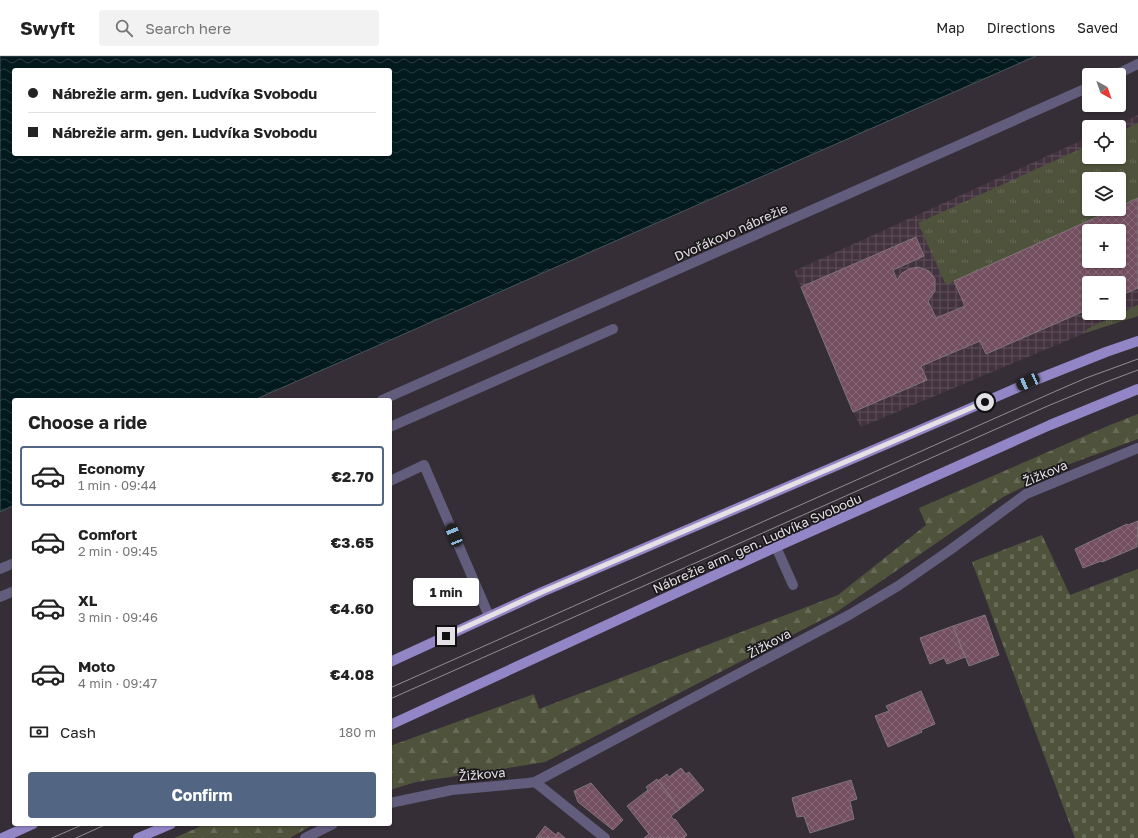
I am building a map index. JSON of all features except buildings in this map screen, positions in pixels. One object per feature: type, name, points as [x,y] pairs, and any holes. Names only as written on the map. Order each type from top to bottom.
[{"type":"main road","points":[[392,661],[564,583],[1028,382],[1138,341]]},
{"type":"main road","name":"Nábrežie arm. gen. Ludvíka Svobodu","points":[[392,724],[776,547],[1050,425],[1138,389]]},
{"type":"main road","points":[[2,838],[29,826]]},
{"type":"main road","points":[[138,838],[166,826]]},
{"type":"street","points":[[1126,70],[1138,64]]},
{"type":"street","name":"Dvořákovo nábrežie","points":[[387,398],[1082,90]]},
{"type":"street","points":[[392,426],[613,329]]},
{"type":"street","name":"Žižkova","points":[[392,803],[452,790],[535,782],[849,615],[898,586],[1026,494],[1138,448]]},
{"type":"street","points":[[392,479],[424,465],[489,616]]},
{"type":"street","points":[[776,547],[793,585]]},
{"type":"street","points":[[0,569],[12,564]]},
{"type":"street","points":[[0,597],[12,592]]},
{"type":"street","points":[[535,782],[604,838]]},
{"type":"street","points":[[305,838],[329,826]]},
{"type":"shaded area","points":[[1138,115],[1138,316],[1126,320],[1126,276],[1082,276],[1082,320],[1126,320],[1085,333],[861,427],[853,412],[794,271],[1082,140],[1082,164],[1126,164],[1126,121]]},
{"type":"green space","points":[[1138,123],[1138,198],[1126,204],[1126,172],[1082,172],[1082,216],[1099,216],[946,285],[918,223],[1082,148],[1082,164],[1126,164],[1126,129]]},
{"type":"green space","points":[[1138,305],[1138,316],[1126,320],[1126,311]]},
{"type":"green space","points":[[1106,320],[1126,320],[1085,333],[1087,329]]},
{"type":"green space","points":[[1138,414],[1138,439],[1067,465],[1003,497],[835,613],[545,762],[416,782],[392,789],[392,745],[534,694],[539,709],[838,595],[926,525],[919,508]]},
{"type":"green space","points":[[1042,535],[1070,595],[1138,569],[1138,838],[1075,838],[972,562]]},
{"type":"green space","points":[[201,826],[311,826],[290,838],[174,838]]},
{"type":"water","points":[[0,56],[1036,56],[259,398],[12,398],[12,506],[0,512]]},
{"type":"tram line","points":[[392,687],[1056,391],[1086,378],[1138,359]]},
{"type":"tram line","points":[[392,698],[1050,405],[1138,370]]},
{"type":"tram line","points":[[52,838],[79,826]]},
{"type":"tram line","points":[[76,838],[103,826]]},
{"type":"route","points":[[446,636],[542,592],[985,402]]}]
